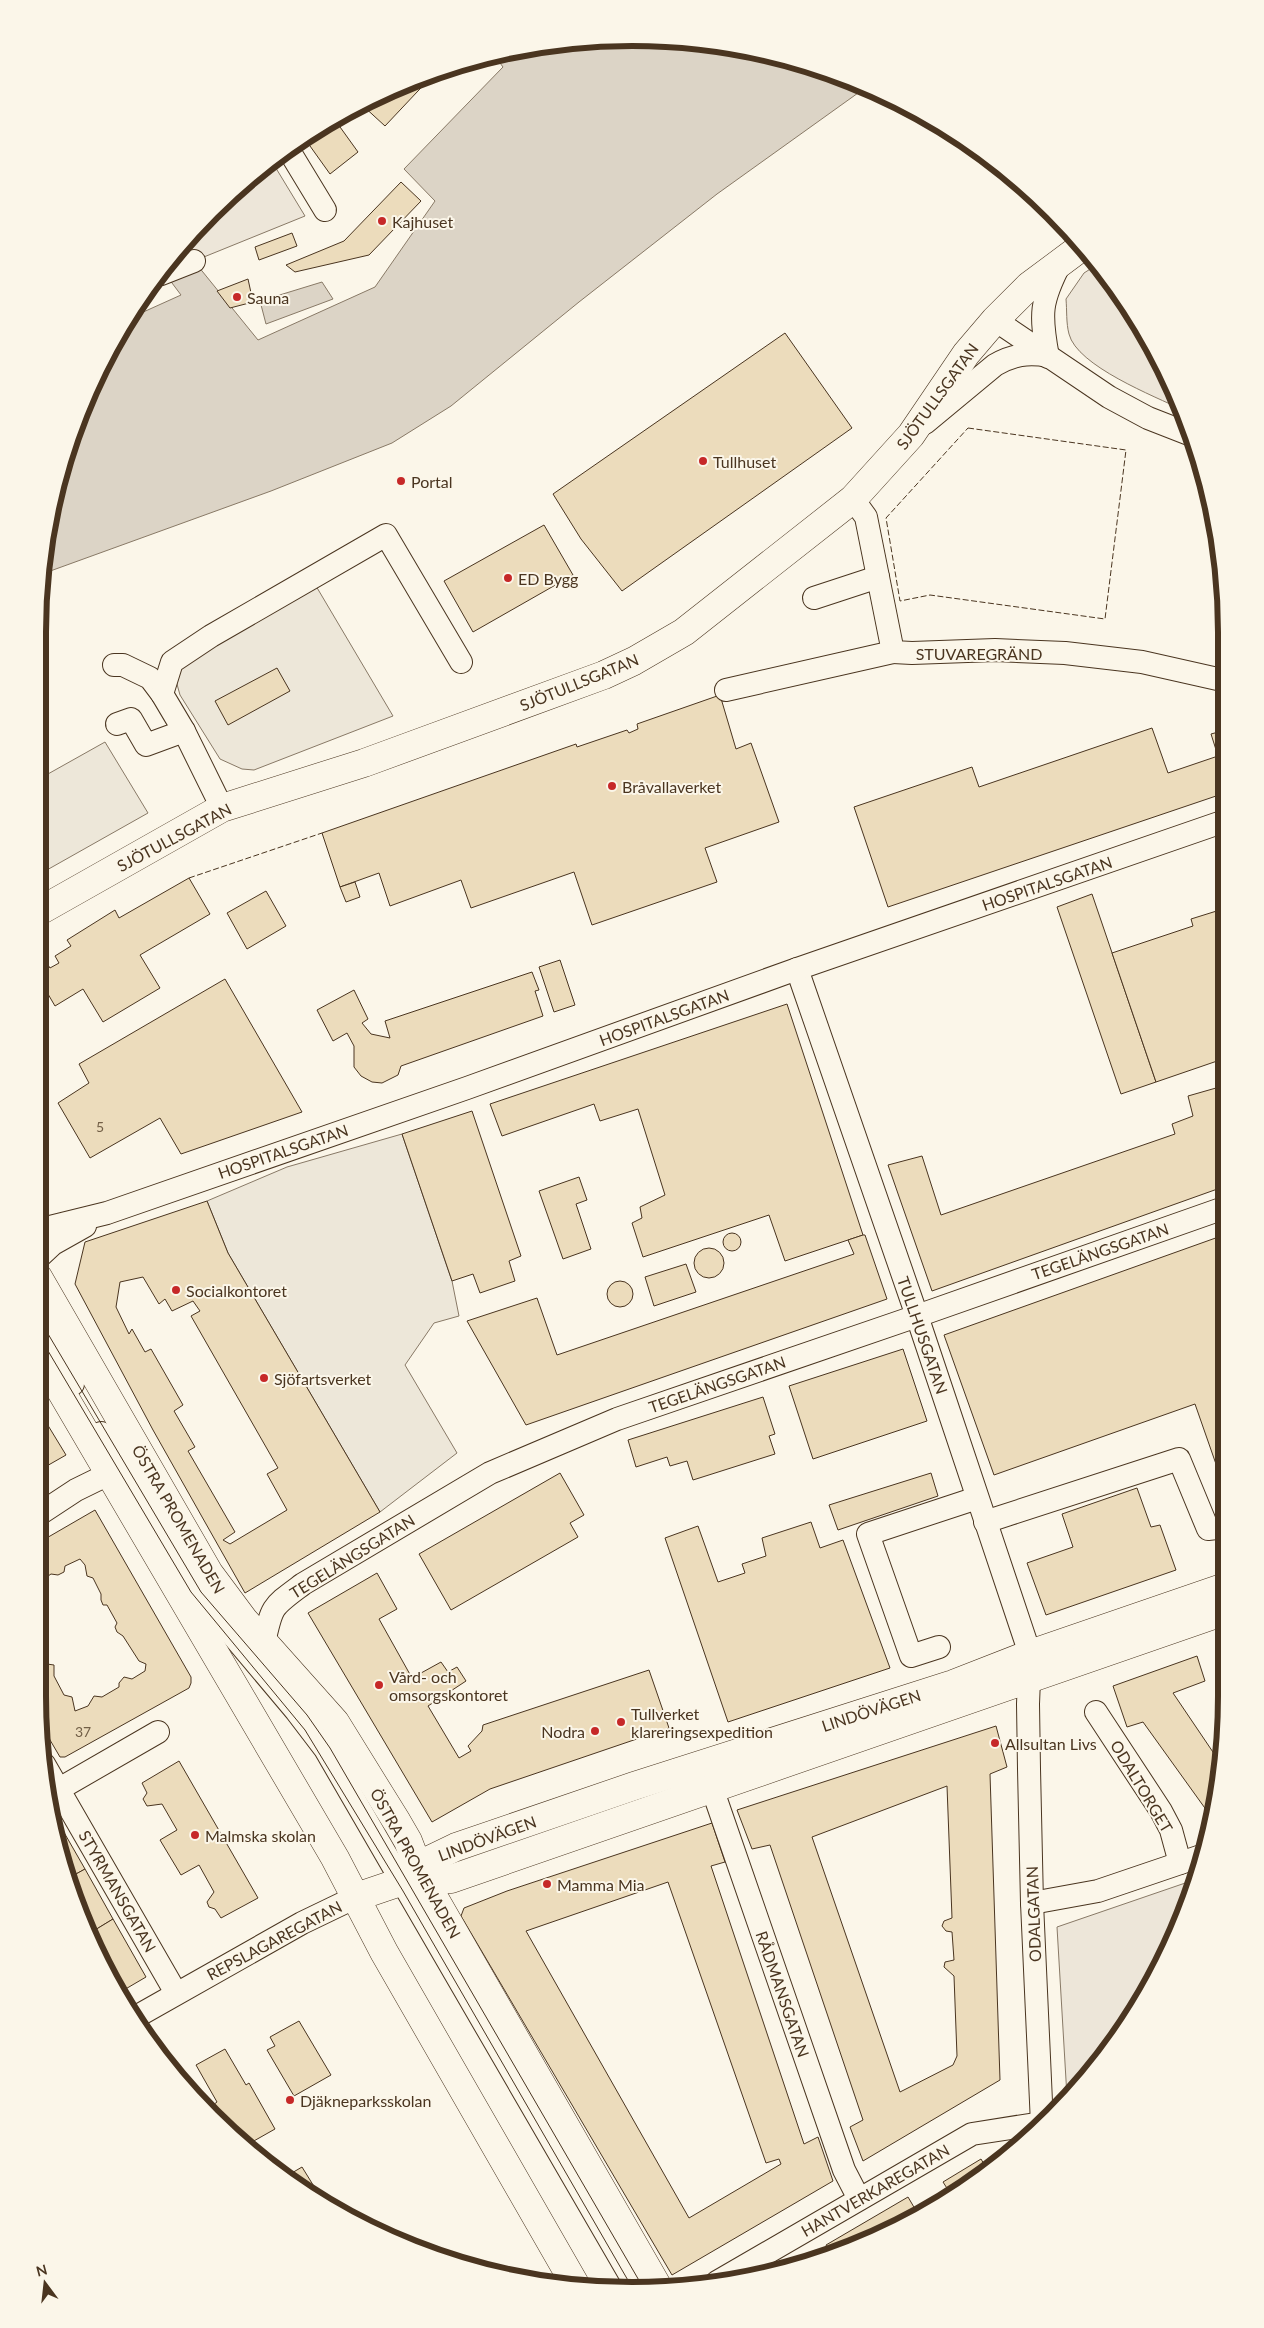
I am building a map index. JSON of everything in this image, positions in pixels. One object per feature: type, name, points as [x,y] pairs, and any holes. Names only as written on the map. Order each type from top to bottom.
[{"type":"main road","name":"SJÖTULLSGATAN","points":[[46,908],[222,808],[364,763],[604,675],[634,661],[684,632],[853,499],[911,434],[966,354],[995,320],[1029,286],[1071,255]]},
{"type":"main road","name":"ÖSTRA PROMENADEN","points":[[46,1291],[101,1386],[124,1461],[203,1630],[336,1858],[389,1961],[572,2278]]},
{"type":"main road","name":"ÖSTRA PROMENADEN","points":[[46,1362],[124,1461],[166,1498],[220,1592],[335,1722],[401,1828],[412,1878],[654,2281]]},
{"type":"main road","name":"LINDÖVÄGEN","points":[[412,1878],[429,1860],[441,1852],[634,1786],[953,1684],[1030,1679],[1218,1591]]},
{"type":"main road","name":"LINDÖVÄGEN","points":[[412,1878],[451,1879],[1218,1614]]},
{"type":"main road","name":"REPSLAGAREGATAN","points":[[356,1897],[412,1878]]},
{"type":"street","points":[[292,155],[325,210]]},
{"type":"street","points":[[1048,357],[1042,324],[1043,300],[1071,255]]},
{"type":"street","points":[[172,269],[194,260]]},
{"type":"street","points":[[995,320],[1048,357],[1117,401],[1148,418],[1182,431]]},
{"type":"street","points":[[911,434],[995,365],[1007,358],[1022,354],[1048,357]]},
{"type":"street","name":"STUVAREGRÄND","points":[[853,499],[866,517],[893,652],[995,650],[1065,653],[1142,662],[1218,679]]},
{"type":"street","points":[[162,694],[172,662],[211,636],[386,535],[461,662]]},
{"type":"street","points":[[814,598],[878,577]]},
{"type":"street","points":[[726,690],[893,652]]},
{"type":"street","points":[[114,665],[123,665],[150,678],[184,731],[222,808]]},
{"type":"street","points":[[117,724],[131,719],[146,745],[184,731]]},
{"type":"street","name":"HOSPITALSGATAN","points":[[46,1228],[107,1212],[467,1088],[797,969],[1218,823]]},
{"type":"street","name":"TULLHUSGATAN","points":[[797,969],[917,1316],[985,1522],[1030,1679]]},
{"type":"street","name":"TEGELÄNGSGATAN","points":[[264,1643],[275,1604],[303,1584],[490,1474],[617,1419],[1218,1210]]},
{"type":"street","name":"HOSPITALSGATAN","points":[[46,1251],[53,1244],[107,1212]]},
{"type":"street","name":"ÖSTRA PROMENADEN","points":[[46,1338],[98,1428],[124,1461],[196,1592],[296,1711],[325,1749],[412,1878],[634,2282]]},
{"type":"street","points":[[98,1428],[101,1386]]},
{"type":"street","points":[[985,1522],[1179,1460],[1208,1529],[1218,1528]]},
{"type":"street","points":[[46,1510],[124,1461]]},
{"type":"street","points":[[939,1648],[911,1656],[868,1534],[977,1498]]},
{"type":"street","name":"ODALGATAN","points":[[1030,1679],[1032,1903],[1042,2114]]},
{"type":"street","name":"ODALTORGET","points":[[1096,1712],[1161,1811],[1171,1830],[1180,1863]]},
{"type":"street","points":[[55,1791],[158,1732]]},
{"type":"street","name":"RÅDMANSGATAN","points":[[712,1788],[844,2170],[859,2199]]},
{"type":"street","name":"STYRMANSGATAN","points":[[55,1796],[176,1993]]},
{"type":"street","points":[[1032,1903],[1098,1891],[1195,1857]]},
{"type":"street","name":"REPSLAGAREGATAN","points":[[141,2014],[302,1923],[356,1897]]},
{"type":"street","name":"HANTVERKAREGATAN","points":[[734,2272],[972,2134],[1029,2126]]},
{"type":"shaded area","points":[[632,46],[670,48],[708,51],[784,66],[820,77],[859,92],[717,194],[579,302],[451,406],[392,443],[271,491],[50,571],[66,480],[91,408],[107,373],[141,313],[181,295],[167,276],[187,252],[258,340],[375,287],[435,201],[404,169],[503,67],[499,62],[556,51]]},
{"type":"shaded area","points":[[275,167],[305,216],[194,261],[187,252],[192,246],[218,218]]},
{"type":"shaded area","points":[[1091,268],[1119,307],[1139,339],[1171,405],[1118,379],[1086,357],[1075,346],[1068,330],[1066,299],[1084,273]]},
{"type":"shaded area","points":[[322,282],[333,299],[266,324],[260,301]]},
{"type":"shaded area","points":[[316,586],[393,716],[254,770],[242,769],[220,759],[180,695],[175,677],[176,664]]},
{"type":"shaded area","points":[[105,742],[148,813],[46,870],[46,775]]},
{"type":"shaded area","points":[[402,1134],[452,1281],[459,1316],[434,1323],[405,1365],[457,1453],[380,1512],[228,1253],[207,1201],[287,1167]]},
{"type":"shaded area","points":[[1188,1882],[1173,1920],[1139,1989],[1097,2053],[1066,2088],[1057,1927]]},
{"type":"building","points":[[424,85],[385,126],[367,110]]},
{"type":"building","points":[[339,125],[358,152],[330,174],[309,144]]},
{"type":"building","name":"Kajhuset","points":[[401,182],[421,201],[369,255],[295,272],[286,265],[344,241]]},
{"type":"building","points":[[292,233],[297,246],[259,260],[255,247]]},
{"type":"building","name":"Sauna","points":[[248,279],[253,302],[230,308],[217,291]]},
{"type":"building","name":"Tullhuset","points":[[785,333],[852,428],[622,591],[581,539],[553,494]]},
{"type":"building","name":"ED Bygg","points":[[544,525],[573,575],[473,632],[444,581]]},
{"type":"building","points":[[277,668],[290,691],[228,725],[215,701]]},
{"type":"building","name":"Bråvallaverket","points":[[720,695],[736,749],[751,743],[779,822],[705,848],[717,882],[592,925],[574,872],[471,908],[461,880],[390,906],[379,873],[340,887],[322,833],[576,744],[577,747],[627,730],[629,733],[638,729],[637,724]]},
{"type":"building","points":[[1152,728],[1168,773],[1218,756],[1218,795],[888,907],[854,807],[972,767],[979,787]]},
{"type":"building","points":[[1218,732],[1218,756],[1211,734]]},
{"type":"building","points":[[189,878],[210,914],[140,955],[160,988],[103,1022],[83,989],[55,1006],[46,991],[46,966],[48,965],[50,968],[59,963],[55,956],[71,946],[67,940],[115,910],[119,918]]},
{"type":"building","points":[[355,882],[360,897],[346,902],[340,887]]},
{"type":"building","points":[[266,891],[286,926],[247,949],[227,913]]},
{"type":"building","points":[[1092,894],[1156,1082],[1121,1094],[1057,907]]},
{"type":"building","points":[[1218,911],[1218,1061],[1156,1082],[1112,953],[1193,926],[1191,919]]},
{"type":"building","points":[[560,960],[575,1005],[554,1012],[539,967]]},
{"type":"building","points":[[532,972],[539,990],[535,991],[543,1016],[401,1066],[398,1075],[382,1083],[372,1082],[361,1076],[354,1067],[354,1046],[347,1033],[333,1041],[317,1010],[354,990],[368,1019],[362,1023],[371,1034],[390,1038],[385,1021]]},
{"type":"building","points":[[225,979],[302,1112],[181,1154],[160,1118],[90,1158],[58,1103],[89,1083],[79,1064]]},
{"type":"building","points":[[787,1004],[863,1235],[785,1261],[769,1215],[643,1257],[632,1223],[642,1218],[640,1207],[665,1195],[638,1109],[600,1121],[594,1104],[502,1136],[490,1104]]},
{"type":"building","points":[[1218,1087],[1218,1189],[932,1291],[888,1165],[922,1156],[941,1215],[1175,1134],[1172,1124],[1193,1116],[1188,1096]]},
{"type":"building","points":[[472,1111],[521,1256],[509,1261],[515,1281],[480,1293],[473,1274],[452,1281],[402,1134]]},
{"type":"building","points":[[579,1177],[587,1200],[576,1204],[591,1249],[563,1259],[539,1191]]},
{"type":"building","name":"Sjöfartsverket","points":[[207,1201],[228,1253],[380,1512],[245,1593],[153,1430],[75,1284],[85,1242]],"holes":[[[143,1277],[159,1304],[165,1299],[172,1311],[193,1301],[200,1311],[191,1316],[278,1468],[267,1474],[287,1510],[230,1544],[223,1540],[235,1532],[188,1451],[195,1447],[174,1411],[183,1405],[151,1349],[145,1352],[132,1329],[129,1334],[116,1307],[120,1282]]]},
{"type":"building","points":[[728,1233],[736,1233],[741,1238],[739,1249],[728,1251],[723,1246],[723,1238]]},
{"type":"building","points":[[865,1235],[887,1299],[526,1425],[467,1321],[537,1298],[557,1355],[854,1254],[848,1240]]},
{"type":"building","points":[[1218,1237],[1218,1470],[1195,1404],[994,1475],[944,1335]]},
{"type":"building","points":[[709,1248],[720,1252],[724,1263],[720,1274],[709,1278],[698,1274],[694,1263],[698,1252]]},
{"type":"building","points":[[686,1264],[696,1292],[654,1306],[645,1277]]},
{"type":"building","points":[[620,1281],[629,1285],[633,1294],[629,1303],[620,1307],[611,1303],[607,1294],[611,1285]]},
{"type":"building","points":[[903,1349],[927,1421],[813,1459],[789,1386]]},
{"type":"building","points":[[763,1397],[775,1434],[769,1436],[775,1454],[693,1480],[687,1461],[670,1466],[667,1457],[636,1467],[628,1440]]},
{"type":"building","points":[[46,1422],[66,1455],[46,1466]]},
{"type":"building","points":[[560,1473],[584,1515],[570,1523],[578,1537],[451,1610],[419,1554]]},
{"type":"building","points":[[931,1473],[938,1496],[838,1530],[829,1505]]},
{"type":"building","points":[[1137,1488],[1151,1527],[1160,1525],[1176,1570],[1046,1615],[1027,1563],[1073,1547],[1062,1514]]},
{"type":"building","points":[[95,1510],[191,1677],[191,1683],[189,1688],[65,1757],[60,1757],[48,1737],[46,1662],[54,1665],[54,1676],[64,1695],[72,1697],[75,1711],[88,1706],[94,1696],[102,1697],[119,1687],[119,1683],[124,1677],[132,1679],[145,1671],[146,1664],[139,1661],[123,1636],[117,1632],[115,1627],[117,1623],[107,1605],[103,1605],[101,1594],[93,1578],[87,1576],[85,1565],[80,1559],[65,1566],[64,1572],[58,1575],[51,1574],[46,1577],[46,1538]]},
{"type":"building","points":[[811,1522],[820,1548],[843,1540],[890,1668],[728,1722],[665,1538],[698,1526],[718,1582],[745,1573],[742,1564],[766,1556],[762,1538]]},
{"type":"building","points":[[377,1573],[397,1609],[379,1619],[412,1678],[441,1662],[448,1672],[457,1667],[466,1681],[428,1706],[459,1758],[471,1751],[468,1746],[482,1731],[483,1725],[649,1670],[669,1728],[490,1789],[432,1822],[308,1613]]},
{"type":"building","points":[[1197,1656],[1205,1681],[1173,1693],[1214,1754],[1206,1810],[1143,1722],[1127,1727],[1113,1686]]},
{"type":"building","points":[[996,1726],[1007,1767],[990,1774],[1000,2080],[863,2161],[850,2127],[863,2120],[770,1845],[752,1849],[737,1810]],"holes":[[[947,1786],[952,1918],[944,1921],[942,1926],[946,1931],[952,1932],[954,1960],[945,1962],[944,1967],[954,1976],[957,2056],[953,2065],[900,2092],[812,1837]]]},
{"type":"building","name":"Malmska skolan","points":[[179,1761],[258,1898],[221,1918],[215,1909],[209,1907],[207,1902],[214,1892],[199,1865],[181,1875],[160,1840],[177,1830],[162,1804],[147,1806],[143,1799],[147,1793],[142,1783]]},
{"type":"building","points":[[712,1823],[725,1862],[711,1866],[804,2144],[818,2137],[833,2181],[672,2275],[461,1916],[464,1908],[507,1891]],"holes":[[[668,1882],[766,2163],[779,2159],[781,2164],[689,2218],[526,1931]]]},
{"type":"building","points":[[62,1829],[85,1869],[74,1875]]},
{"type":"building","points":[[85,1869],[113,1919],[95,1930],[77,1884],[74,1875]]},
{"type":"building","points":[[113,1919],[146,1977],[125,1989],[95,1930]]},
{"type":"building","points":[[299,2021],[331,2075],[294,2096],[267,2050],[275,2046],[270,2037]]},
{"type":"building","points":[[225,2049],[246,2085],[249,2083],[275,2129],[253,2142],[213,2105],[217,2102],[196,2065]]},
{"type":"building","points":[[981,2159],[984,2164],[947,2189],[943,2182]]},
{"type":"building","points":[[302,2167],[315,2188],[307,2183],[292,2173]]},
{"type":"building","points":[[908,2197],[915,2208],[856,2237],[827,2248],[826,2245]]},
{"type":"tram line","points":[[46,1330],[201,1592],[307,1715],[330,1748],[640,2282]]},
{"type":"tram line","points":[[46,1347],[191,1592],[305,1730],[403,1891],[629,2282]]},
{"type":"fence","points":[[968,428],[1126,450],[1105,619],[930,595],[900,601],[886,518],[968,428]]},
{"type":"fence","points":[[189,878],[322,833]]},
{"type":"place","name":"Kajhuset","points":[[382,221]]},
{"type":"place","name":"Sauna","points":[[237,297]]},
{"type":"place","name":"Tullhuset","points":[[703,461]]},
{"type":"place","name":"Portal","points":[[401,481]]},
{"type":"place","name":"ED Bygg","points":[[508,578]]},
{"type":"place","name":"Bråvallaverket","points":[[612,786]]},
{"type":"place","name":"Socialkontoret","points":[[176,1290]]},
{"type":"place","name":"Sjöfartsverket","points":[[264,1378]]},
{"type":"place","name":"Vård- och omsorgskontoret","points":[[379,1685]]},
{"type":"place","name":"Tullverket klareringsexpedition","points":[[621,1722]]},
{"type":"place","name":"Nodra","points":[[595,1731]]},
{"type":"place","name":"Allsultan Livs","points":[[995,1743]]},
{"type":"place","name":"Malmska skolan","points":[[195,1835]]},
{"type":"place","name":"Mamma Mia","points":[[547,1884]]},
{"type":"place","name":"Djäkneparksskolan","points":[[290,2100]]}]
